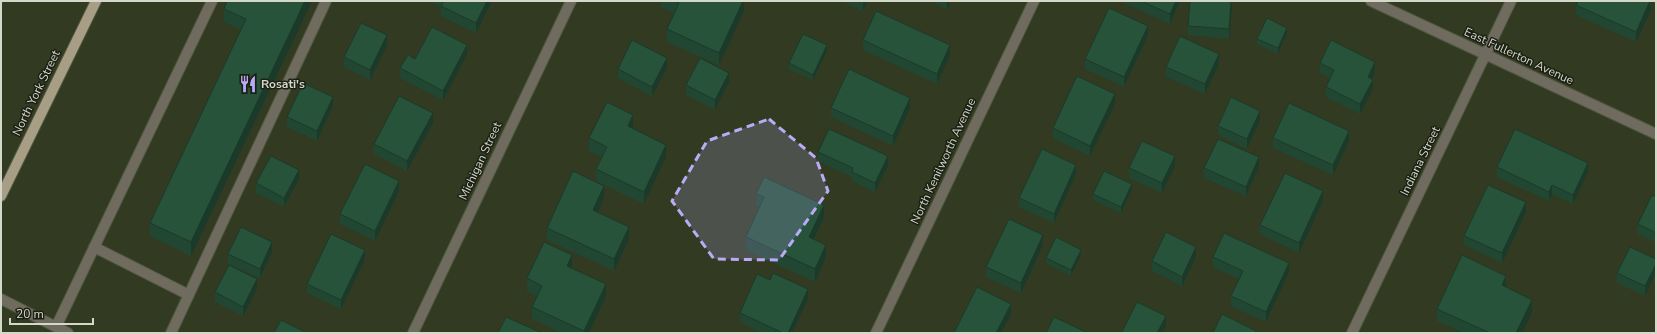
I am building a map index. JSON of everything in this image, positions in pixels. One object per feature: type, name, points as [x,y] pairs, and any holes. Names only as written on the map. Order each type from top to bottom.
[{"type":"main road","name":"North York Street","points":[[1,196],[96,1]]},
{"type":"street","points":[[56,327],[212,1]]},
{"type":"street","points":[[171,333],[326,1]]},
{"type":"street","name":"Michigan Street","points":[[413,333],[571,1]]},
{"type":"street","name":"North Kenilworth Avenue","points":[[876,333],[1034,1]]},
{"type":"street","name":"East Fullerton Avenue","points":[[1371,1],[1656,134]]},
{"type":"street","name":"Indiana Street","points":[[1352,333],[1511,1]]},
{"type":"street","points":[[94,247],[189,295]]},
{"type":"street","points":[[1,299],[68,333]]},
{"type":"highlighted area","points":[[769,119],[816,158],[828,191],[779,260],[714,259],[672,201],[707,141]]},
{"type":"building","points":[[227,1],[305,1],[191,242],[150,223],[246,19],[224,9]]},
{"type":"building","points":[[444,1],[487,1],[476,23],[441,6]]},
{"type":"building","points":[[673,1],[743,1],[719,53],[667,29],[679,3]]},
{"type":"building","points":[[1141,1],[1176,1],[1170,14]]},
{"type":"building","points":[[1190,1],[1231,1],[1229,29],[1188,26]]},
{"type":"building","points":[[1578,1],[1650,1],[1636,32],[1576,5]]},
{"type":"building","points":[[1109,8],[1148,26],[1124,77],[1085,59]]},
{"type":"building","points":[[876,11],[950,45],[937,74],[863,40]]},
{"type":"building","points":[[1267,18],[1287,28],[1278,48],[1257,39]]},
{"type":"building","points":[[361,23],[387,35],[370,70],[344,57]]},
{"type":"building","points":[[432,27],[467,45],[443,91],[400,68],[408,55],[415,59]]},
{"type":"building","points":[[803,34],[827,45],[813,75],[789,63]]},
{"type":"building","points":[[1180,36],[1219,54],[1205,84],[1166,67]]},
{"type":"building","points":[[632,40],[667,58],[652,87],[618,69]]},
{"type":"building","points":[[1331,40],[1375,62],[1368,77],[1373,80],[1360,104],[1326,87],[1334,70],[1320,63]]},
{"type":"building","points":[[700,58],[729,73],[715,100],[686,85]]},
{"type":"building","points":[[849,69],[910,98],[893,136],[831,108]]},
{"type":"building","points":[[1077,76],[1115,94],[1090,146],[1053,128]]},
{"type":"building","points":[[303,83],[333,97],[317,131],[287,117]]},
{"type":"building","points":[[399,96],[433,113],[407,161],[374,144]]},
{"type":"building","points":[[1231,97],[1260,111],[1247,139],[1218,126]]},
{"type":"building","points":[[607,102],[633,115],[628,126],[666,145],[644,192],[596,169],[607,147],[589,138]]},
{"type":"building","points":[[1289,103],[1349,131],[1333,165],[1273,138]]},
{"type":"building","points":[[829,129],[888,156],[875,183],[852,172],[853,168],[818,152]]},
{"type":"building","points":[[1515,129],[1588,163],[1573,195],[1552,185],[1549,192],[1497,167]]},
{"type":"building","points":[[1218,139],[1259,157],[1246,187],[1204,168]]},
{"type":"building","points":[[1142,141],[1175,156],[1162,183],[1129,168]]},
{"type":"building","points":[[1042,149],[1076,165],[1054,214],[1019,198]]},
{"type":"building","points":[[271,156],[299,170],[284,198],[256,183]]},
{"type":"building","points":[[365,164],[399,181],[375,231],[340,214]]},
{"type":"building","points":[[573,171],[604,186],[593,210],[629,227],[614,259],[547,228]]},
{"type":"building","points":[[1104,171],[1132,184],[1121,207],[1093,194]]},
{"type":"building","points":[[1285,173],[1323,191],[1299,243],[1260,225]]},
{"type":"building","points":[[764,177],[824,205],[809,237],[826,245],[815,269],[746,237],[764,197],[756,194]]},
{"type":"building","points":[[1488,185],[1526,202],[1502,253],[1464,236]]},
{"type":"building","points":[[1652,195],[1656,197],[1656,233],[1638,224]]},
{"type":"building","points":[[1009,219],[1043,235],[1021,283],[986,267]]},
{"type":"building","points":[[241,227],[272,242],[260,269],[228,254]]},
{"type":"building","points":[[1166,232],[1196,247],[1182,277],[1152,261]]},
{"type":"building","points":[[1224,233],[1289,263],[1266,312],[1231,296],[1243,271],[1213,257]]},
{"type":"building","points":[[331,234],[365,250],[341,300],[307,284]]},
{"type":"building","points":[[1056,237],[1081,250],[1071,270],[1046,258]]},
{"type":"building","points":[[544,242],[572,255],[567,266],[606,284],[584,331],[532,307],[542,286],[527,278]]},
{"type":"building","points":[[1630,247],[1656,259],[1656,264],[1645,286],[1617,273]]},
{"type":"building","points":[[1462,255],[1506,276],[1502,285],[1532,300],[1516,333],[1490,333],[1437,309]]},
{"type":"building","points":[[229,265],[257,279],[243,307],[215,292]]},
{"type":"building","points":[[773,273],[808,289],[788,333],[783,333],[740,313],[757,274],[770,280]]},
{"type":"building","points":[[977,287],[1011,304],[996,333],[954,333]]},
{"type":"building","points":[[1137,302],[1166,316],[1157,333],[1122,332]]},
{"type":"building","points":[[1222,314],[1256,331],[1255,333],[1213,333]]},
{"type":"building","points":[[506,317],[542,333],[498,333]]},
{"type":"building","points":[[1054,317],[1088,333],[1046,333]]},
{"type":"building","points":[[281,320],[307,333],[274,333]]},
{"type":"place","name":"Rosati's","points":[[248,84]]}]
